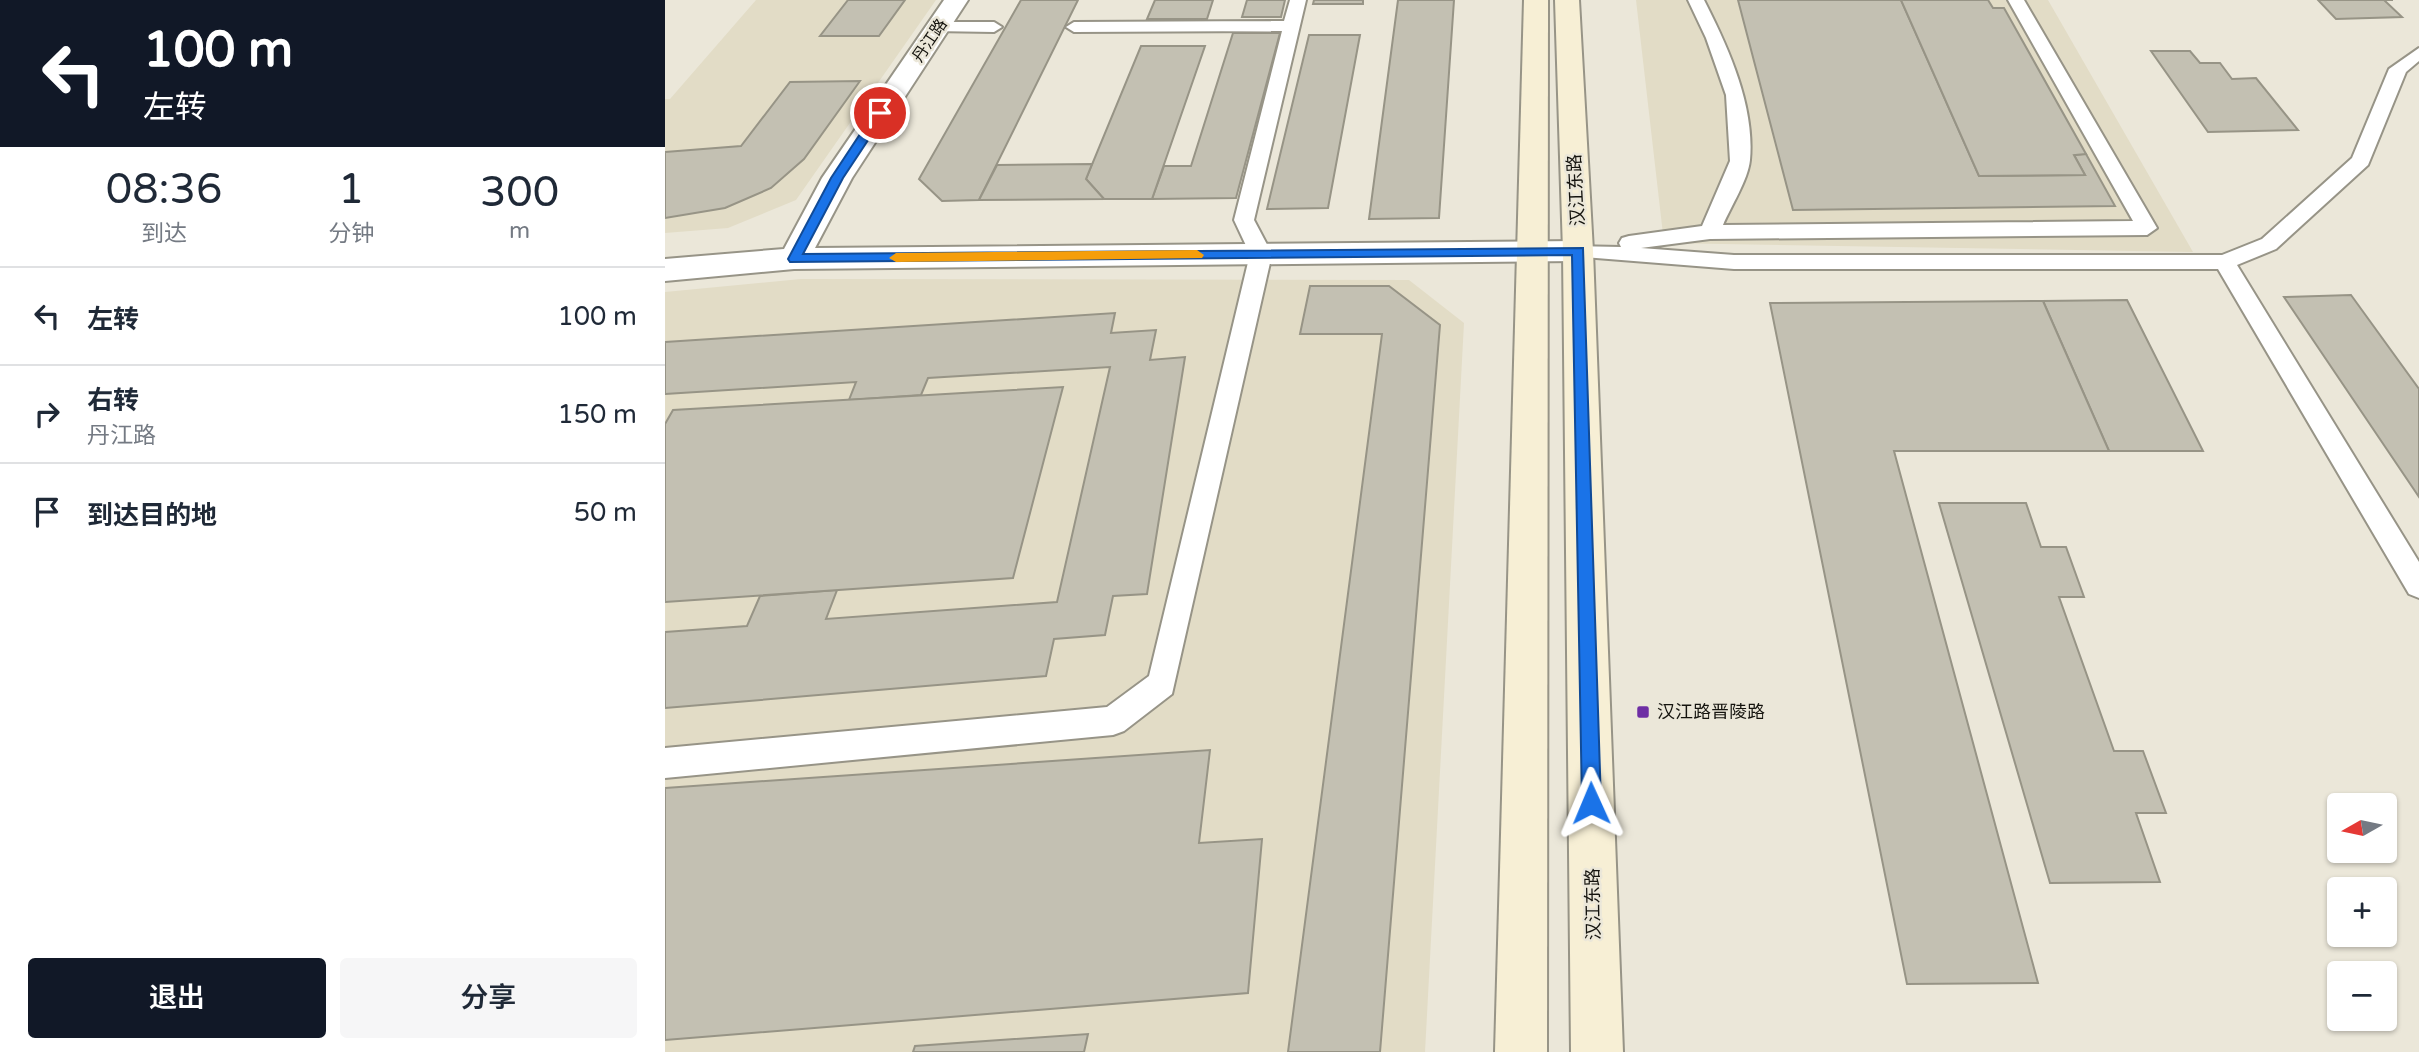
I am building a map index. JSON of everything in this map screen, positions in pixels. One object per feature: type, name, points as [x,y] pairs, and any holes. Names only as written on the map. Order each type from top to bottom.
[{"type":"street","name":"丹江路","points":[[794,259],[837,178],[956,0]]},
{"type":"street","points":[[1521,1052],[1536,0]]},
{"type":"street","name":"汉江东路","points":[[1567,0],[1578,251],[1597,1052]]},
{"type":"street","points":[[667,270],[794,259],[1578,251]]},
{"type":"lane","points":[[665,763],[1113,721],[1162,684],[1261,254],[1244,220],[1298,0]]},
{"type":"lane","points":[[1696,0],[1715,38],[1735,95],[1740,161],[1710,232]]},
{"type":"lane","points":[[1578,251],[1710,232],[2147,228],[2016,0]]},
{"type":"lane","points":[[1075,27],[1291,26]]},
{"type":"lane","points":[[938,27],[994,27]]},
{"type":"lane","points":[[1578,251],[1734,262],[2224,262],[2269,244],[2361,161],[2398,69],[2419,53]]},
{"type":"lane","points":[[2224,262],[2419,586]]},
{"type":"shaded area","points":[[756,0],[936,0],[796,200],[728,228],[665,233],[665,99],[670,99]]},
{"type":"shaded area","points":[[1636,0],[2048,0],[2193,252],[1664,243]]},
{"type":"shaded area","points":[[801,279],[1409,280],[1464,323],[1425,1052],[665,1052],[665,292]]},
{"type":"building","points":[[848,0],[905,0],[879,36],[820,36]]},
{"type":"building","points":[[1021,0],[1078,0],[979,200],[942,201],[919,179]]},
{"type":"building","points":[[1155,0],[1213,0],[1207,19],[1147,19]]},
{"type":"building","points":[[1247,0],[1285,0],[1281,17],[1242,17]]},
{"type":"building","points":[[1314,0],[1363,0],[1363,4],[1313,4]]},
{"type":"building","points":[[1398,0],[1454,0],[1439,218],[1369,219]]},
{"type":"building","points":[[1738,0],[1901,0],[1979,176],[2085,175],[2074,155],[2086,154],[2115,206],[1793,210]]},
{"type":"building","points":[[1901,0],[1988,0],[1993,8],[2004,8],[2086,154],[2074,155],[2085,175],[1979,176]]},
{"type":"building","points":[[2318,0],[2384,0],[2402,17],[2336,19]]},
{"type":"building","points":[[1233,33],[1280,33],[1236,198],[1152,199],[1164,166],[1191,166]]},
{"type":"building","points":[[1309,35],[1360,35],[1328,208],[1267,209]]},
{"type":"building","points":[[1141,46],[1205,46],[1152,199],[1104,199],[1086,179]]},
{"type":"building","points":[[2151,51],[2190,51],[2200,63],[2220,63],[2232,79],[2256,78],[2298,130],[2208,132]]},
{"type":"building","points":[[860,81],[804,159],[771,188],[725,208],[665,218],[665,152],[741,146],[790,82]]},
{"type":"building","points":[[1092,164],[1086,179],[1104,199],[979,200],[997,165]]},
{"type":"building","points":[[1310,286],[1389,286],[1440,325],[1380,1052],[1288,1052],[1382,334],[1300,334]]},
{"type":"building","points":[[2351,295],[2419,389],[2419,497],[2284,297]]},
{"type":"building","points":[[2127,300],[2203,451],[2109,451],[2043,301]]},
{"type":"building","points":[[2043,301],[2109,451],[1894,451],[2038,983],[1907,984],[1770,303]]},
{"type":"building","points":[[1115,313],[1111,333],[1156,330],[1150,360],[1185,357],[1147,594],[1113,596],[1105,635],[1054,639],[1046,676],[665,708],[665,632],[747,626],[760,596],[837,590],[826,619],[1057,602],[1110,367],[928,378],[921,395],[849,400],[856,382],[665,394],[665,342]]},
{"type":"building","points":[[1063,387],[1013,578],[665,602],[665,424],[673,410]]},
{"type":"building","points":[[1939,503],[2026,503],[2041,547],[2066,547],[2084,597],[2059,597],[2114,751],[2143,751],[2166,813],[2136,813],[2160,882],[2050,883]]},
{"type":"building","points":[[1210,750],[1199,843],[1262,839],[1248,993],[665,1040],[665,788]]},
{"type":"building","points":[[1088,1034],[1084,1052],[913,1052],[915,1046]]},
{"type":"slow traffic","points":[[896,258],[1197,255]]},
{"type":"place","name":"汉江路晋陵路","points":[[1643,712]]},
{"type":"route","points":[[880,113],[837,178],[794,259],[1578,251],[1591,803]]}]
